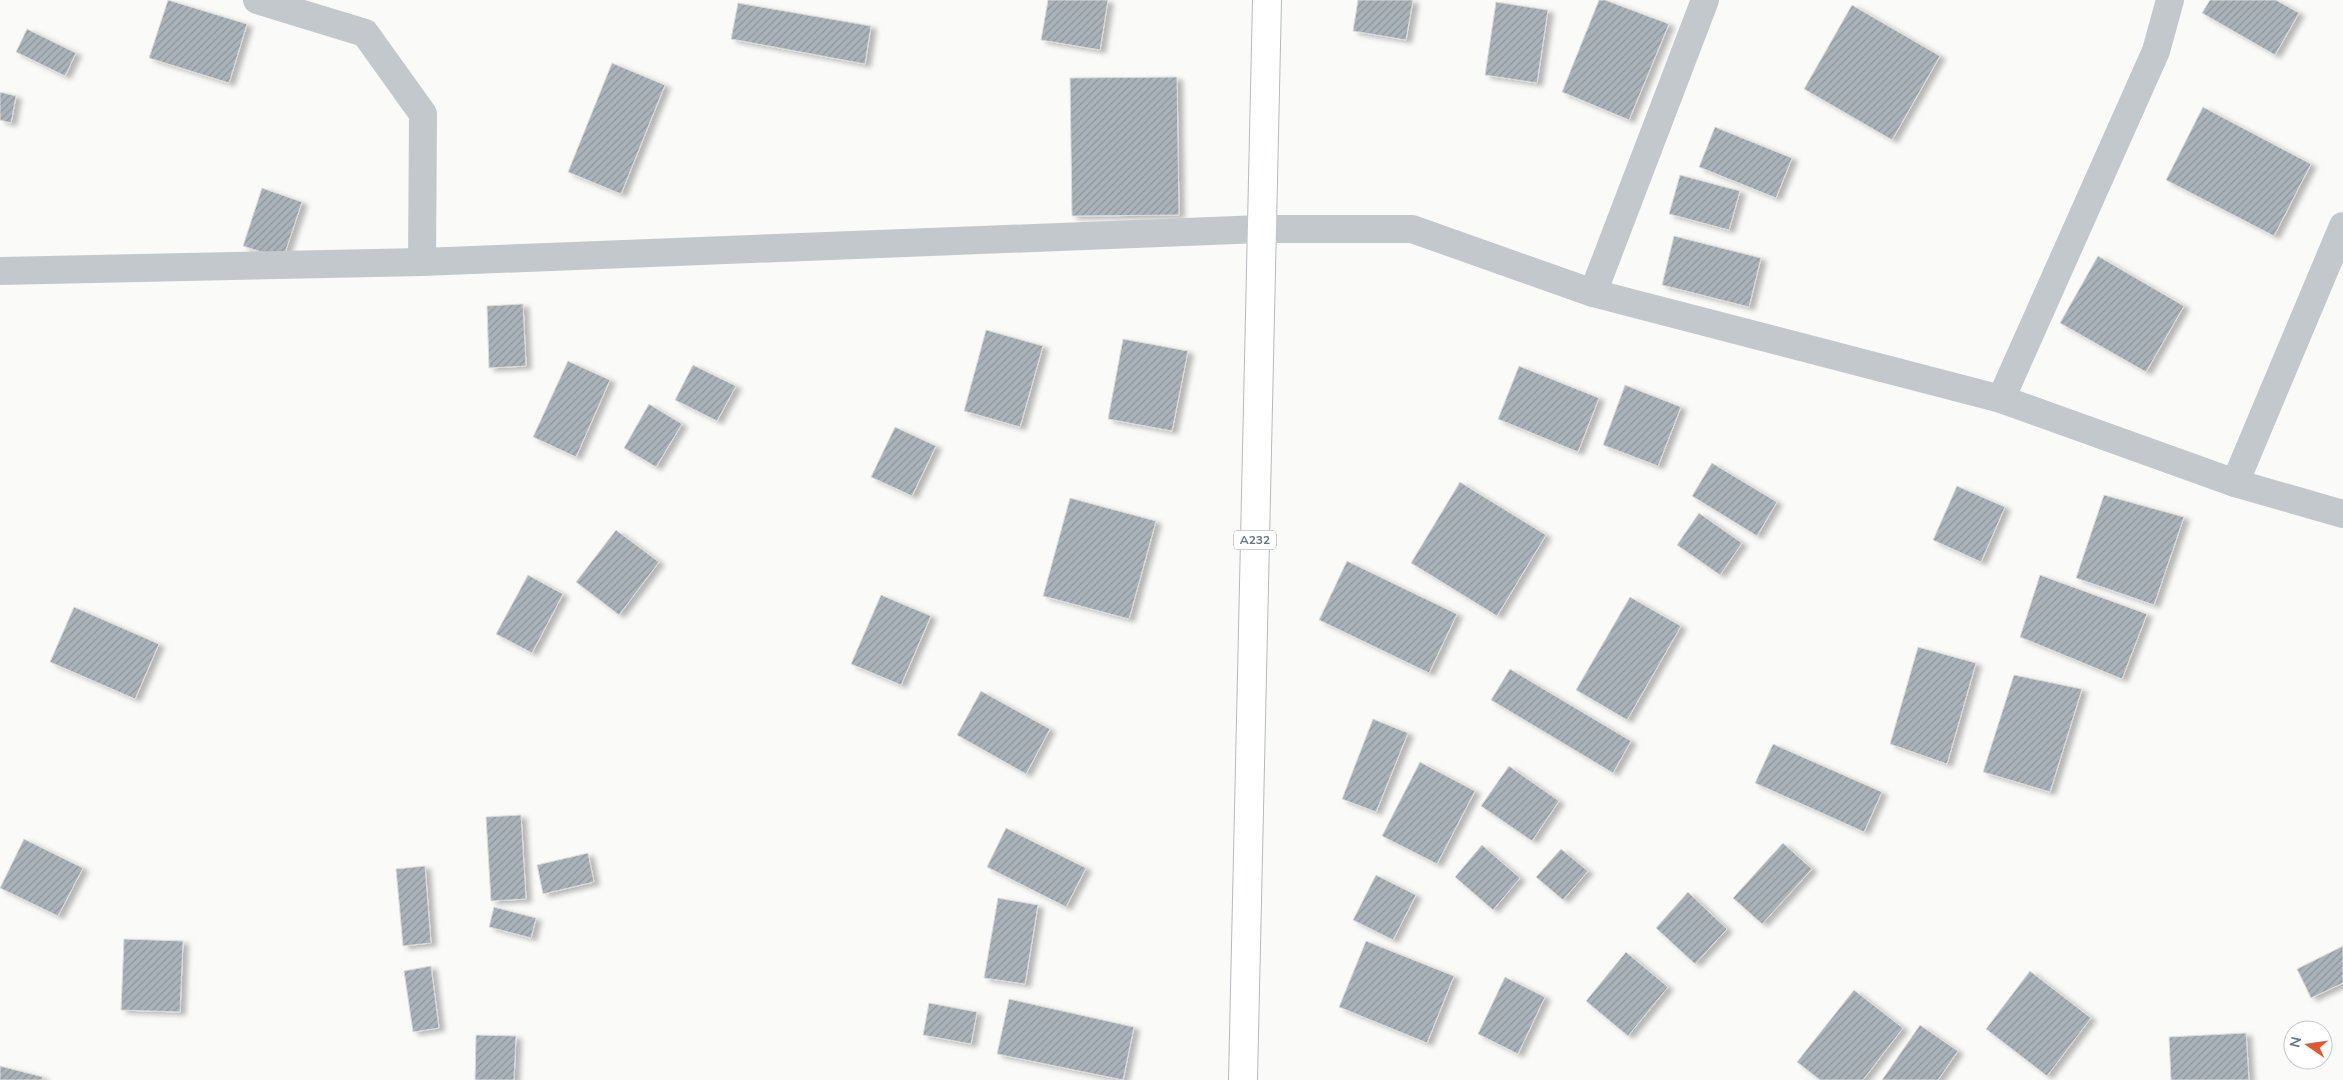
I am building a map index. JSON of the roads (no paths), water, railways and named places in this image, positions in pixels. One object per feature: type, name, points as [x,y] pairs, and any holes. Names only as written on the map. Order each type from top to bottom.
[{"type":"main road","name":"A232","points":[[1244,1080],[1267,0]]},
{"type":"street","points":[[257,0],[365,33],[423,114],[422,262]]},
{"type":"street","points":[[1593,293],[1705,0]]},
{"type":"street","points":[[2001,400],[2156,51],[2170,0]]},
{"type":"street","points":[[2235,483],[2343,226]]},
{"type":"street","points":[[0,271],[422,262],[1261,229],[1412,229],[1593,293],[2001,400],[2235,483],[2343,514]]}]
